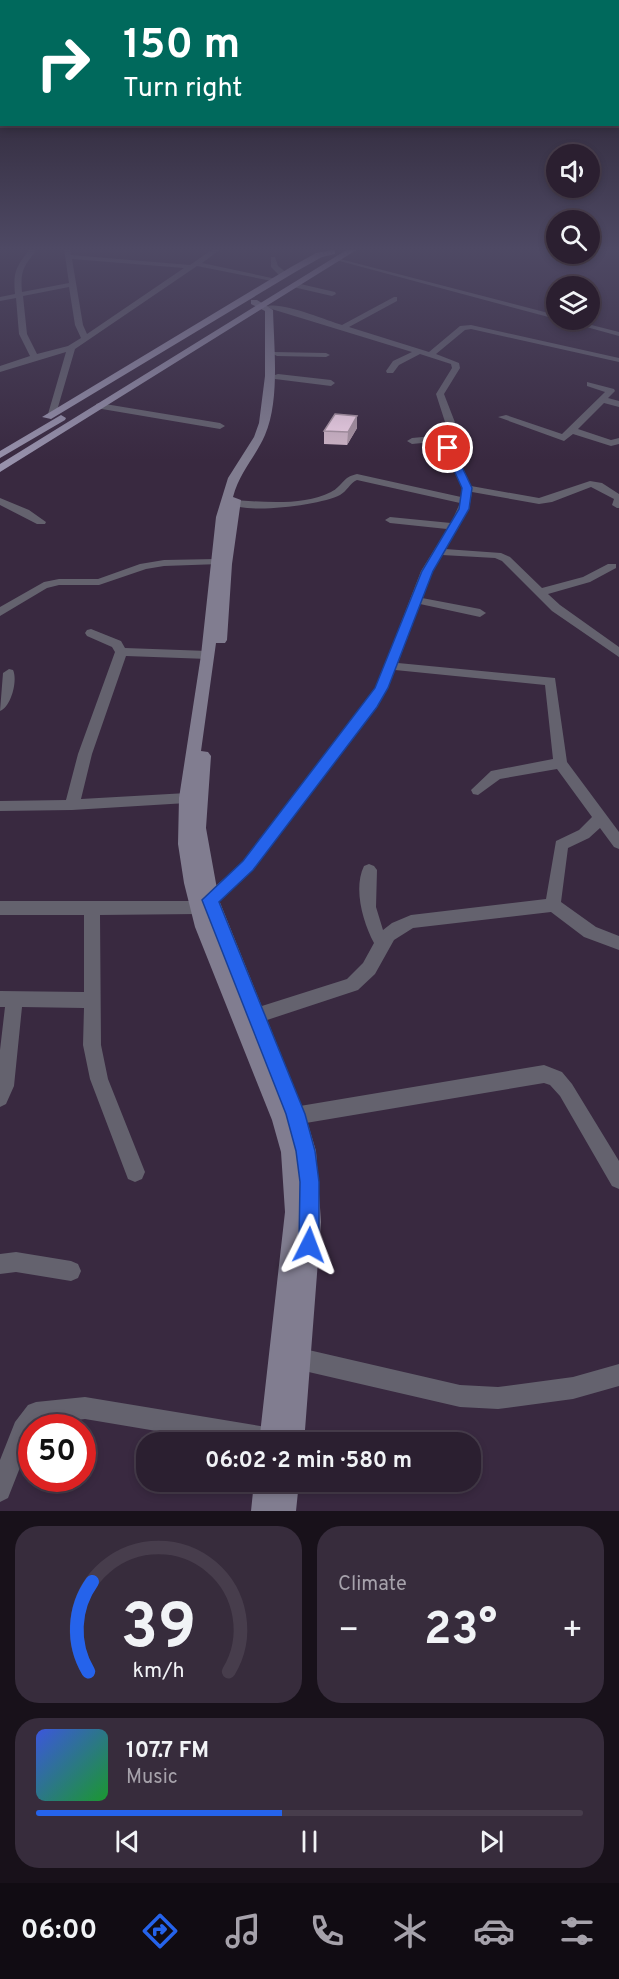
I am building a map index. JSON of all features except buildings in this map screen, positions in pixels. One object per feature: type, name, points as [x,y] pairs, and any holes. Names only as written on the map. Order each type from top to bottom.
[{"type":"main road","points":[[0,446],[211,320]]},
{"type":"main road","points":[[0,455],[245,320]]},
{"type":"main road","points":[[0,469],[99,406],[246,320]]},
{"type":"main road","points":[[267,320],[270,376],[269,438],[244,478],[234,503],[226,564],[208,654],[187,798],[186,844],[204,904],[215,958],[306,1151],[310,1212],[300,1359],[281,1432]]},
{"type":"main road","points":[[278,320],[278,377],[269,423],[233,478],[227,495],[216,562],[217,613],[200,774],[198,828],[204,904],[255,1016],[288,1117],[296,1212],[279,1432]]},
{"type":"main road","points":[[264,1511],[266,1492]]},
{"type":"main road","points":[[283,1511],[285,1492]]},
{"type":"street","points":[[22,320],[23,334],[35,357]]},
{"type":"street","points":[[78,320],[85,338]]},
{"type":"street","points":[[0,360],[3,368],[71,348],[113,320]]},
{"type":"street","points":[[0,908],[92,909],[204,904],[248,866],[372,704],[391,666],[427,571],[464,509],[467,488],[446,438],[451,425],[440,394],[457,366],[455,363],[426,352],[319,320]]},
{"type":"street","points":[[343,327],[357,320]]},
{"type":"street","points":[[390,371],[396,363],[426,352],[463,328],[471,327],[619,360]]},
{"type":"street","points":[[600,329],[619,334]]},
{"type":"street","points":[[52,414],[71,348]]},
{"type":"street","points":[[277,354],[326,355]]},
{"type":"street","points":[[278,377],[331,383]]},
{"type":"street","points":[[502,417],[564,438],[604,400],[610,390],[590,384]]},
{"type":"street","points":[[604,400],[619,404]]},
{"type":"street","points":[[99,406],[220,426]]},
{"type":"street","points":[[573,431],[612,443],[619,441]]},
{"type":"street","points":[[412,441],[446,438]]},
{"type":"street","points":[[234,503],[255,505],[317,499],[334,494],[351,478],[357,477],[466,501]]},
{"type":"street","points":[[467,488],[539,501],[548,500],[590,484],[597,485],[619,498],[617,505]]},
{"type":"street","points":[[0,501],[25,512],[40,522]]},
{"type":"street","points":[[390,520],[453,526]]},
{"type":"street","points":[[439,552],[497,555],[506,559],[556,608],[619,653]]},
{"type":"street","points":[[0,612],[44,585],[59,582],[99,582],[144,566],[164,563],[216,562]]},
{"type":"street","points":[[541,592],[581,584],[595,578],[612,566]]},
{"type":"street","points":[[416,600],[480,613]]},
{"type":"street","points":[[72,805],[85,754],[121,652],[117,644],[91,633]]},
{"type":"street","points":[[121,652],[208,654]]},
{"type":"street","points":[[391,666],[551,681],[560,763],[619,843]]},
{"type":"street","points":[[0,707],[10,678],[3,673]]},
{"type":"street","points":[[478,789],[496,775],[560,763]]},
{"type":"street","points":[[0,806],[72,805],[187,798]]},
{"type":"street","points":[[553,905],[561,845],[584,834],[600,818]]},
{"type":"street","points":[[369,870],[367,894],[370,922],[381,941]]},
{"type":"street","points":[[255,1016],[351,986],[364,977],[370,968],[381,941],[398,927],[411,922],[553,905],[590,932],[619,943]]},
{"type":"street","points":[[92,909],[90,1000],[92,1045],[99,1079],[135,1172]]},
{"type":"street","points":[[0,1098],[6,1086],[7,999],[90,1000]]},
{"type":"street","points":[[288,1117],[544,1074],[556,1078],[566,1090],[619,1179]]},
{"type":"street","points":[[0,1264],[16,1262],[71,1271]]},
{"type":"street","points":[[300,1359],[460,1396],[509,1397],[573,1388],[619,1375]]},
{"type":"street","points":[[0,1491],[23,1430],[36,1413],[85,1408],[221,1432]]},
{"type":"route","points":[[309,1245],[309,1182],[306,1151],[295,1114],[210,900],[248,866],[372,704],[381,688],[427,571],[464,509],[467,488],[448,448]]}]
